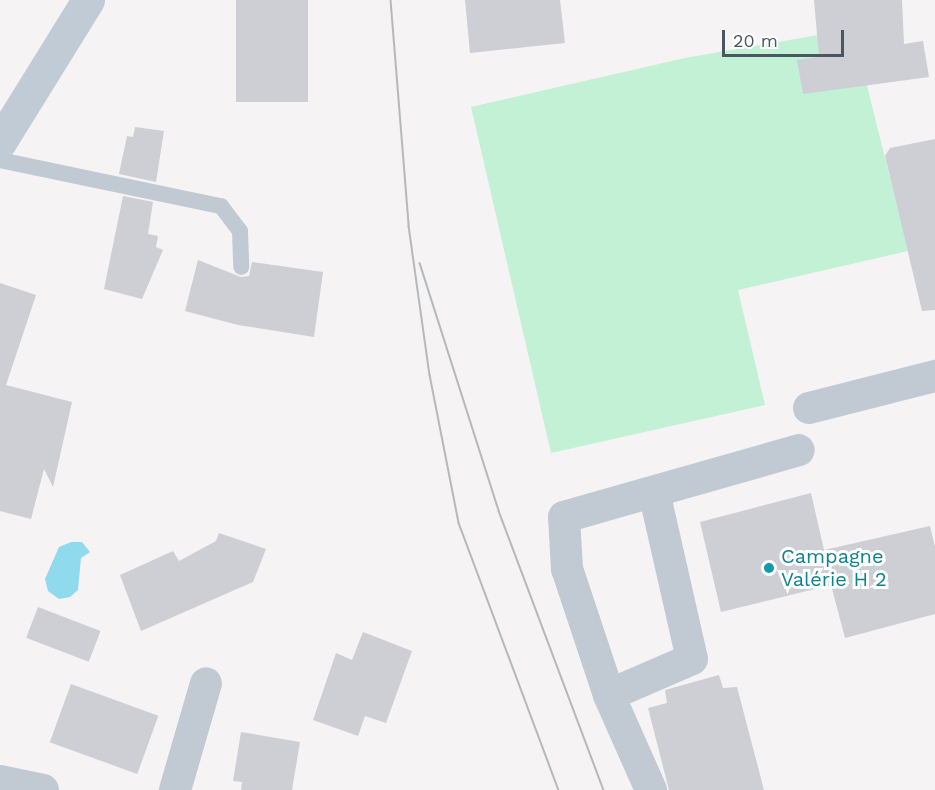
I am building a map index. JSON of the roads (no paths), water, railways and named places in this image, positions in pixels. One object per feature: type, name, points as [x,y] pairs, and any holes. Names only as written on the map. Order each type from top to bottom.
[{"type":"street","points":[[0,142],[88,0]]},
{"type":"street","points":[[809,408],[935,376]]},
{"type":"street","points":[[651,790],[609,695],[567,569],[564,517],[799,450]]},
{"type":"street","points":[[609,695],[692,658],[654,492]]},
{"type":"street","points":[[175,790],[206,683]]},
{"type":"street","points":[[0,781],[43,790]]},
{"type":"lane","points":[[0,160],[221,206],[240,231],[241,267]]},
{"type":"water","points":[[71,542],[82,542],[90,552],[81,558],[78,590],[70,597],[59,599],[48,591],[45,579],[59,547]]},
{"type":"tram line","points":[[391,0],[409,226],[430,375],[459,523],[559,790]]},
{"type":"tram line","points":[[420,263],[499,511],[604,790]]},
{"type":"place","name":"Campagne Valérie H 2","points":[[769,568]]}]
